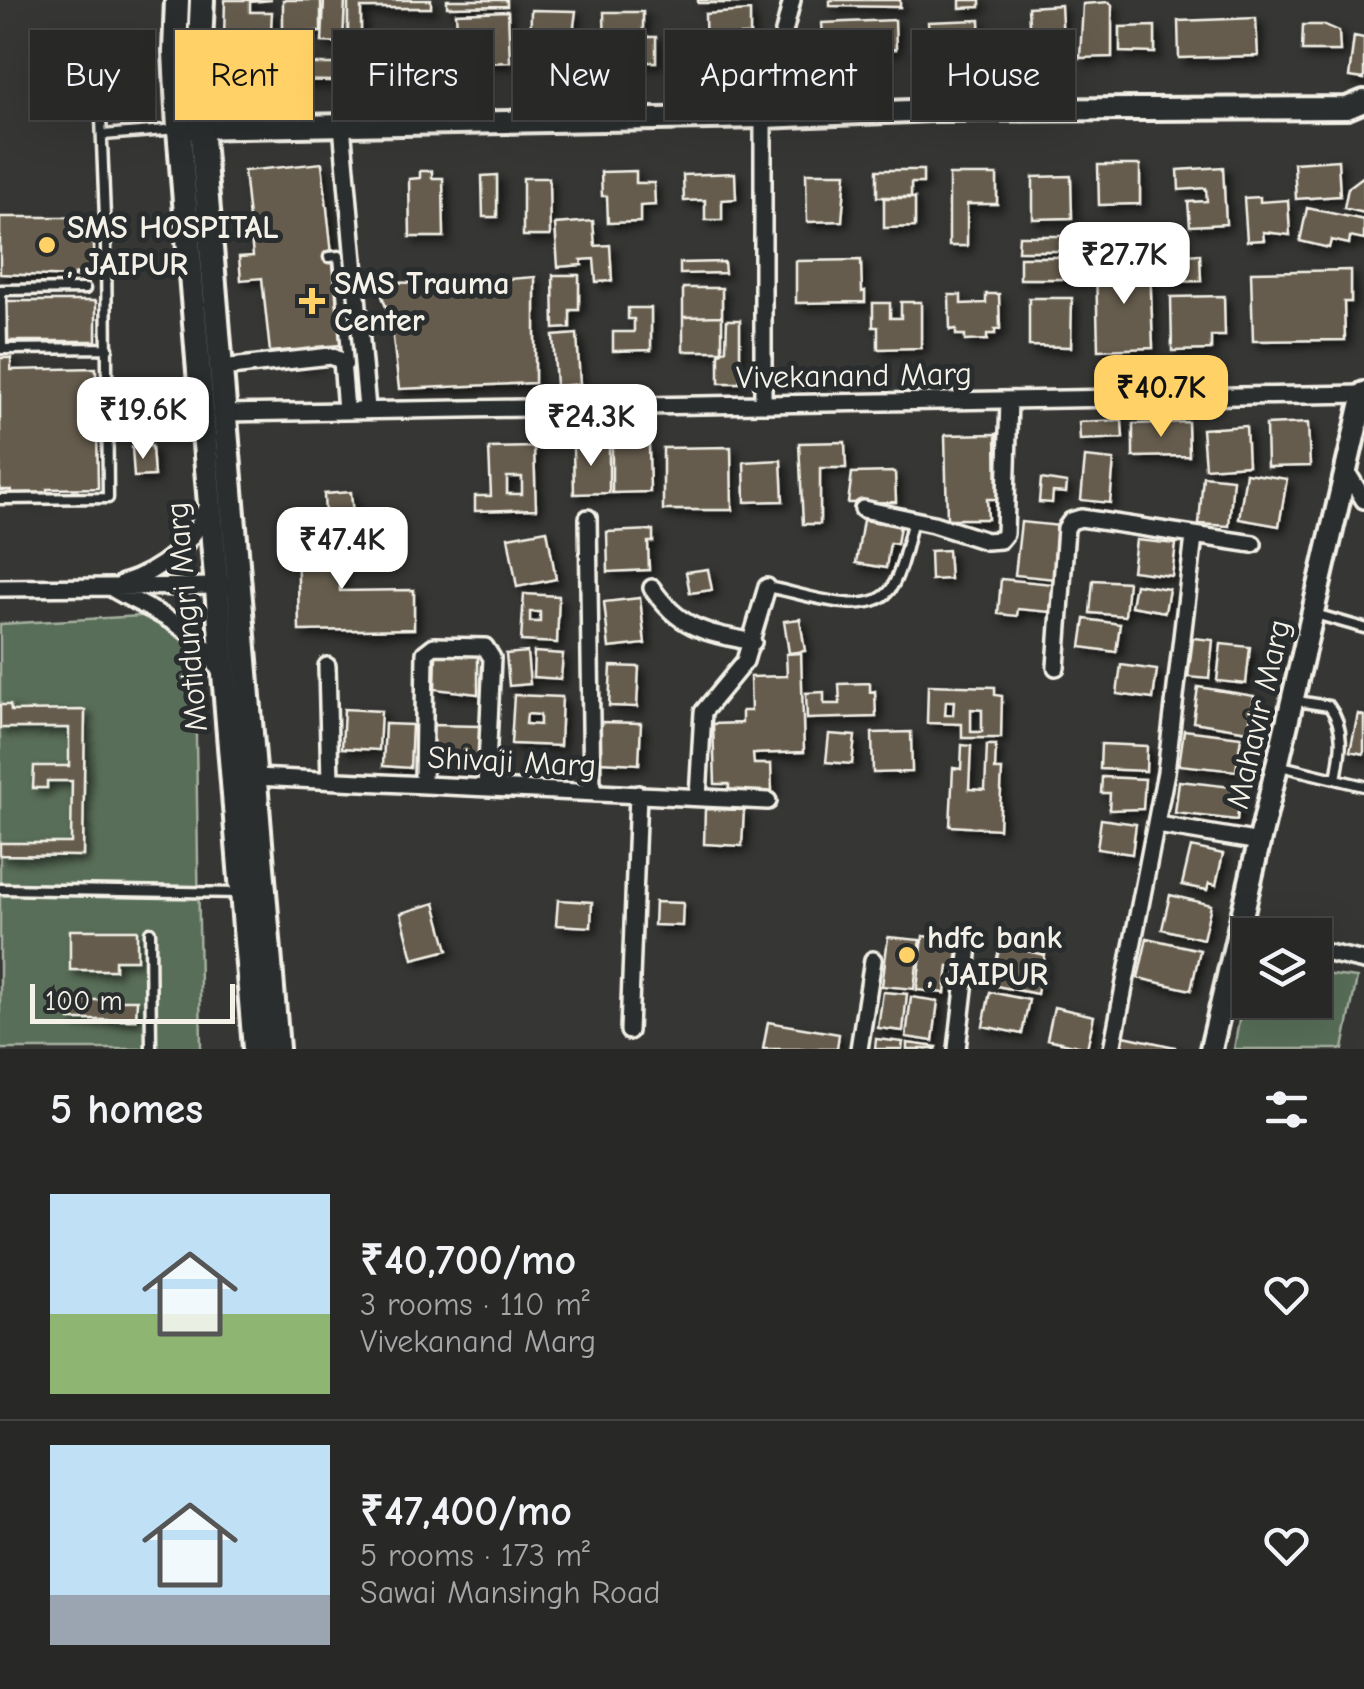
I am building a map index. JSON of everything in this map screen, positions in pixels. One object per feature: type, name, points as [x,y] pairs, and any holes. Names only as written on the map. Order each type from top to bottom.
[{"type":"main road","name":"Motidungri Marg","points":[[178,0],[175,52],[190,128],[208,496],[228,586],[224,683],[255,1049]]},
{"type":"main road","points":[[202,0],[190,128],[222,368],[228,586],[254,777],[277,1049]]},
{"type":"street","points":[[784,30],[792,0]]},
{"type":"street","points":[[892,112],[1358,107]]},
{"type":"street","points":[[190,128],[665,119]]},
{"type":"street","points":[[762,120],[763,404]]},
{"type":"street","points":[[342,125],[354,409]]},
{"type":"street","points":[[222,368],[331,356],[342,361],[354,409]]},
{"type":"street","name":"Vivekanand Marg","points":[[225,413],[1364,394]]},
{"type":"street","name":"Mahavir Marg","points":[[1247,918],[1260,842],[1364,394]]},
{"type":"street","points":[[863,509],[986,541],[1000,540],[1005,534],[1009,400]]},
{"type":"street","points":[[1345,469],[1364,500]]},
{"type":"street","points":[[110,587],[165,563],[203,518],[208,496]]},
{"type":"street","points":[[588,518],[592,792]]},
{"type":"street","points":[[1056,667],[1066,528],[1071,521],[1081,518],[1254,544]]},
{"type":"street","points":[[1112,1049],[1158,825],[1194,537]]},
{"type":"street","points":[[0,588],[228,586]]},
{"type":"street","points":[[698,798],[702,712],[746,661],[767,586]]},
{"type":"street","points":[[110,587],[184,628],[213,655],[224,683]]},
{"type":"street","points":[[652,588],[662,603],[698,631],[753,642]]},
{"type":"street","points":[[422,784],[425,653],[434,646],[485,646],[492,658],[486,787]]},
{"type":"street","points":[[327,666],[330,780]]},
{"type":"street","name":"Shivaji Marg","points":[[254,777],[768,801]]},
{"type":"street","points":[[629,1031],[638,794]]},
{"type":"street","points":[[1158,825],[1260,842]]},
{"type":"street","points":[[957,1049],[969,946]]},
{"type":"street","points":[[1332,954],[1364,961]]},
{"type":"street","points":[[860,1049],[873,960]]},
{"type":"street","name":"Mahavir Marg","points":[[1211,1049],[1232,976]]},
{"type":"lane","points":[[0,500],[108,498],[101,120]]},
{"type":"lane","points":[[102,135],[190,128]]},
{"type":"lane","points":[[330,257],[338,256],[354,409]]},
{"type":"lane","points":[[84,289],[0,290],[2,349],[108,348]]},
{"type":"lane","points":[[767,586],[801,592],[820,602],[843,604],[880,598],[891,589],[913,520]]},
{"type":"lane","points":[[1312,613],[1364,628]]},
{"type":"lane","points":[[1292,700],[1329,706],[1336,715],[1341,742],[1336,779]]},
{"type":"lane","points":[[1278,765],[1364,786]]},
{"type":"lane","points":[[0,889],[242,893]]},
{"type":"lane","points":[[150,932],[151,1049]]},
{"type":"green space","points":[[194,613],[201,1049],[0,1049],[0,624]]},
{"type":"green space","points":[[1332,975],[1357,978],[1343,1049],[1234,1049],[1239,1018],[1332,1018]]},
{"type":"building","points":[[225,0],[272,0],[250,2],[250,12],[272,12],[271,30],[224,30]]},
{"type":"building","points":[[283,0],[321,0],[321,32],[283,30]]},
{"type":"building","points":[[324,0],[345,0],[344,30],[333,30],[333,43],[322,42]]},
{"type":"building","points":[[348,0],[431,0],[431,8],[361,8],[361,30],[348,30]]},
{"type":"building","points":[[447,0],[507,0],[507,6],[447,7]]},
{"type":"building","points":[[747,0],[747,3],[698,3]]},
{"type":"building","points":[[830,0],[900,0],[900,7],[830,6]]},
{"type":"building","points":[[960,0],[980,0],[980,7],[960,8]]},
{"type":"building","points":[[1109,2],[1112,57],[1080,58],[1083,4]]},
{"type":"building","points":[[1061,5],[1062,30],[1029,30],[1028,7]]},
{"type":"building","points":[[531,10],[576,11],[574,30],[531,30]]},
{"type":"building","points":[[508,11],[510,62],[493,63],[493,30],[457,30],[456,13]]},
{"type":"building","points":[[750,11],[750,30],[705,30],[705,14]]},
{"type":"building","points":[[604,12],[643,12],[643,30],[604,30]]},
{"type":"building","points":[[1256,18],[1258,56],[1179,58],[1178,21]]},
{"type":"building","points":[[895,20],[896,49],[892,49],[892,30],[822,30],[822,23]]},
{"type":"building","points":[[980,20],[980,30],[929,30],[928,22]]},
{"type":"building","points":[[1303,25],[1325,25],[1339,31],[1340,51],[1302,51]]},
{"type":"building","points":[[1155,26],[1155,53],[1120,52],[1120,27]]},
{"type":"building","points":[[1354,36],[1364,38],[1364,79],[1349,77]]},
{"type":"building","points":[[645,37],[656,37],[656,62],[645,62]]},
{"type":"building","points":[[313,64],[333,64],[333,81],[313,81]]},
{"type":"building","points":[[1338,160],[1340,196],[1296,199],[1294,163]]},
{"type":"building","points":[[322,163],[342,345],[317,347],[319,362],[294,365],[293,350],[270,352],[262,278],[241,280],[239,257],[253,256],[244,171]]},
{"type":"building","points":[[1098,165],[1140,165],[1140,204],[1099,205]]},
{"type":"building","points":[[1223,167],[1226,224],[1190,226],[1188,202],[1207,201],[1206,188],[1179,190],[1178,170]]},
{"type":"building","points":[[877,170],[923,170],[923,183],[911,183],[911,197],[877,197]]},
{"type":"building","points":[[420,171],[432,171],[432,178],[443,178],[444,237],[410,237],[409,179],[420,178]]},
{"type":"building","points":[[636,171],[636,183],[654,183],[655,205],[640,206],[640,222],[608,223],[601,172]]},
{"type":"building","points":[[735,173],[736,199],[722,200],[722,220],[705,220],[705,200],[684,201],[683,175]]},
{"type":"building","points":[[806,173],[846,173],[842,221],[807,222]]},
{"type":"building","points":[[497,175],[497,217],[483,217],[482,176]]},
{"type":"building","points":[[949,175],[997,175],[997,204],[967,204],[967,246],[949,246]]},
{"type":"building","points":[[1071,176],[1072,218],[1033,219],[1033,177]]},
{"type":"building","points":[[1364,176],[1364,213],[1344,208],[1348,188]]},
{"type":"building","points":[[523,178],[549,178],[550,236],[523,236]]},
{"type":"building","points":[[1260,197],[1260,202],[1288,200],[1290,235],[1263,232],[1264,240],[1247,241],[1244,198]]},
{"type":"building","points":[[884,198],[915,198],[915,227],[884,228]]},
{"type":"building","points":[[1307,208],[1364,220],[1364,240],[1350,237],[1349,244],[1331,240],[1329,248],[1300,241]]},
{"type":"building","name":"SMS HOSPITAL , JAIPUR","points":[[0,217],[94,217],[94,273],[75,277],[0,274]]},
{"type":"building","points":[[593,221],[595,246],[610,245],[612,281],[596,282],[594,259],[581,260],[582,265],[558,267],[555,224]]},
{"type":"building","points":[[1019,236],[1075,236],[1075,251],[1018,251]]},
{"type":"building","points":[[1200,254],[1201,281],[1168,282],[1167,256]]},
{"type":"building","points":[[1020,257],[1081,257],[1081,279],[1020,279]]},
{"type":"building","points":[[861,260],[865,302],[796,303],[796,261]]},
{"type":"building","points":[[724,262],[725,273],[680,274],[680,263]]},
{"type":"building","points":[[1150,264],[1153,348],[1098,350],[1096,266]]},
{"type":"building","points":[[1351,270],[1351,302],[1344,302],[1345,340],[1253,341],[1251,272]]},
{"type":"building","points":[[553,275],[579,275],[579,310],[570,310],[570,328],[554,329]]},
{"type":"building","points":[[535,277],[535,383],[399,389],[391,321],[377,282],[462,284],[464,289],[482,281]]},
{"type":"building","points":[[683,288],[722,288],[722,316],[683,317]]},
{"type":"building","points":[[986,294],[999,294],[1000,329],[987,334],[987,340],[965,341],[965,335],[950,330],[949,295],[961,295],[961,304],[986,303]]},
{"type":"building","points":[[1224,296],[1225,336],[1211,336],[1211,350],[1172,351],[1171,297]]},
{"type":"building","points":[[1029,298],[1072,298],[1071,347],[1029,346]]},
{"type":"building","points":[[5,301],[96,301],[96,341],[5,341]]},
{"type":"building","points":[[901,302],[921,302],[921,348],[878,349],[873,303],[890,303],[890,318],[901,318]]},
{"type":"building","points":[[628,308],[651,308],[651,350],[613,351],[613,332],[634,332],[634,319],[628,319]]},
{"type":"building","points":[[722,316],[722,351],[683,351],[683,317]]},
{"type":"building","points":[[727,320],[740,320],[740,383],[719,383],[719,354],[726,349]]},
{"type":"building","points":[[577,334],[580,384],[556,386],[553,336]]},
{"type":"building","points":[[0,358],[11,358],[11,370],[96,368],[98,488],[47,489],[47,497],[11,498],[11,490],[0,490]]},
{"type":"building","points":[[1122,420],[1123,438],[1080,440],[1079,422]]},
{"type":"building","points":[[1188,422],[1189,456],[1133,457],[1133,424]]},
{"type":"building","points":[[1308,423],[1310,466],[1267,467],[1266,425]]},
{"type":"building","points":[[1246,426],[1248,465],[1205,468],[1202,429]]},
{"type":"building","points":[[996,434],[997,499],[987,499],[988,519],[947,519],[945,435]]},
{"type":"building","points":[[845,442],[846,468],[820,468],[820,524],[803,524],[799,443]]},
{"type":"building","points":[[609,445],[609,493],[574,494],[573,446]]},
{"type":"building","points":[[649,445],[650,492],[612,493],[612,446]]},
{"type":"building","points":[[152,446],[154,476],[134,477],[132,447]]},
{"type":"building","points":[[534,447],[536,509],[475,511],[475,496],[491,496],[489,448]],"holes":[[[507,477],[522,477],[522,494],[507,494]]]},
{"type":"building","points":[[731,447],[732,510],[663,510],[663,448]]},
{"type":"building","points":[[1085,457],[1114,460],[1110,503],[1081,500]]},
{"type":"building","points":[[781,460],[783,501],[745,502],[744,462]]},
{"type":"building","points":[[895,472],[896,502],[848,503],[852,473]]},
{"type":"building","points":[[1246,473],[1287,479],[1279,526],[1239,519]]},
{"type":"building","points":[[1203,476],[1233,479],[1229,526],[1199,524]]},
{"type":"building","points":[[1041,479],[1067,483],[1066,493],[1053,492],[1052,503],[1039,502]]},
{"type":"building","points":[[351,492],[353,516],[325,518],[324,494]]},
{"type":"building","points":[[863,520],[900,526],[897,544],[890,543],[886,568],[856,563]]},
{"type":"building","points":[[1021,522],[1061,526],[1055,579],[1015,575]]},
{"type":"building","points":[[340,528],[340,591],[414,590],[414,629],[299,631],[297,529]]},
{"type":"building","points":[[547,530],[556,579],[517,587],[508,537]]},
{"type":"building","points":[[653,530],[653,542],[648,542],[649,570],[608,572],[607,532]]},
{"type":"building","points":[[1136,540],[1176,544],[1172,576],[1132,571]]},
{"type":"building","points":[[948,550],[950,579],[931,580],[930,551]]},
{"type":"building","points":[[708,569],[712,590],[690,593],[686,572]]},
{"type":"building","points":[[1001,579],[1053,584],[1050,612],[1018,609],[1017,616],[998,614]]},
{"type":"building","points":[[1093,580],[1128,582],[1125,616],[1090,613]]},
{"type":"building","points":[[1135,584],[1169,589],[1165,612],[1131,606]]},
{"type":"building","points":[[524,594],[559,596],[557,643],[521,641]],"holes":[[[530,612],[540,612],[540,622],[530,622]]]},
{"type":"building","points":[[640,598],[645,644],[609,648],[604,602]]},
{"type":"building","points":[[800,619],[805,651],[789,653],[784,621]]},
{"type":"building","points":[[1085,619],[1120,624],[1116,652],[1081,647]]},
{"type":"building","points":[[1193,638],[1213,640],[1209,679],[1188,677]]},
{"type":"building","points":[[1221,644],[1250,647],[1246,684],[1217,681]]},
{"type":"building","points":[[527,652],[530,684],[509,686],[506,654]]},
{"type":"building","points":[[534,652],[563,654],[561,679],[533,677]]},
{"type":"building","points":[[801,653],[804,752],[753,754],[754,764],[771,764],[772,792],[742,793],[729,790],[729,784],[715,784],[713,724],[742,723],[742,711],[751,711],[750,677],[787,676],[786,654]]},
{"type":"building","points":[[436,655],[478,655],[478,694],[435,689]]},
{"type":"building","points":[[1121,665],[1157,670],[1153,699],[1117,694]]},
{"type":"building","points":[[611,666],[639,667],[637,707],[609,706]]},
{"type":"building","points":[[870,683],[870,692],[875,691],[876,717],[807,719],[806,693],[824,692],[824,704],[840,704],[839,684]]},
{"type":"building","points":[[928,685],[995,687],[995,695],[1002,696],[1001,738],[962,738],[962,724],[927,723]],"holes":[[[946,701],[954,701],[953,715],[945,715]],[[971,709],[982,710],[982,732],[971,732]]]},
{"type":"building","points":[[1198,687],[1254,696],[1248,731],[1193,722]]},
{"type":"building","points":[[514,695],[562,697],[560,746],[511,744]],"holes":[[[527,714],[540,715],[540,725],[526,724]]]},
{"type":"building","points":[[0,705],[10,705],[11,711],[85,710],[83,856],[0,855],[0,843],[71,843],[72,781],[47,781],[47,788],[33,788],[34,766],[69,766],[69,728],[0,728]]},
{"type":"building","points":[[344,709],[381,711],[379,750],[342,748]]},
{"type":"building","points":[[1358,714],[1364,716],[1364,754],[1350,751]]},
{"type":"building","points":[[601,722],[641,723],[639,764],[599,762]]},
{"type":"building","points":[[385,724],[412,725],[410,768],[383,766]]},
{"type":"building","points":[[431,725],[480,726],[478,768],[431,766]]},
{"type":"building","points":[[1184,730],[1241,737],[1236,771],[1179,765]]},
{"type":"building","points":[[911,732],[912,772],[873,773],[872,733]]},
{"type":"building","points":[[829,734],[855,736],[852,764],[826,762]]},
{"type":"building","points":[[1101,744],[1147,746],[1146,771],[1100,769]]},
{"type":"building","points":[[962,745],[971,746],[969,789],[985,790],[987,745],[996,745],[995,770],[1002,770],[999,829],[950,826],[953,768],[961,769]]},
{"type":"building","points":[[1102,777],[1145,779],[1143,809],[1109,810],[1110,793],[1101,793]]},
{"type":"building","points":[[1179,781],[1241,788],[1237,820],[1175,813]]},
{"type":"building","points":[[705,809],[744,810],[742,846],[704,844]]},
{"type":"building","points":[[1101,819],[1136,824],[1132,854],[1097,849]]},
{"type":"building","points":[[1191,847],[1223,854],[1216,885],[1209,883],[1207,890],[1182,885]]},
{"type":"building","points":[[1170,895],[1211,905],[1203,939],[1162,929]]},
{"type":"building","points":[[558,900],[592,902],[591,927],[556,925]]},
{"type":"building","points":[[655,902],[683,903],[682,926],[654,925]]},
{"type":"building","points":[[435,903],[448,950],[413,959],[401,913]]},
{"type":"building","points":[[70,930],[137,930],[137,960],[115,960],[115,970],[70,970]]},
{"type":"building","points":[[923,936],[959,940],[956,967],[948,966],[945,993],[917,990]]},
{"type":"building","points":[[888,937],[920,940],[914,989],[882,986]]},
{"type":"building","points":[[1147,938],[1200,950],[1191,990],[1138,978]]},
{"type":"building","points":[[1000,945],[1045,955],[1037,994],[991,985]]},
{"type":"building","points":[[883,992],[907,994],[903,1031],[878,1028]]},
{"type":"building","points":[[990,992],[1029,1000],[1022,1034],[983,1026]]},
{"type":"building","points":[[911,997],[938,1001],[933,1041],[906,1037]]},
{"type":"building","points":[[70,1000],[137,1000],[136,1020],[70,1020]]},
{"type":"building","points":[[1054,1007],[1094,1016],[1087,1048],[1047,1039]]},
{"type":"building","points":[[768,1022],[839,1034],[837,1049],[763,1049]]},
{"type":"building","points":[[1124,1036],[1175,1047],[1175,1049],[1121,1049]]},
{"type":"building","points":[[876,1039],[903,1042],[902,1049],[875,1049]]},
{"type":"building","points":[[907,1043],[937,1047],[907,1049]]},
{"type":"place","name":"SMS HOSPITAL , JAIPUR","points":[[47,245]]},
{"type":"place","name":"SMS Trauma Center","points":[[312,301]]},
{"type":"place","name":"hdfc bank , JAIPUR","points":[[907,955]]}]
